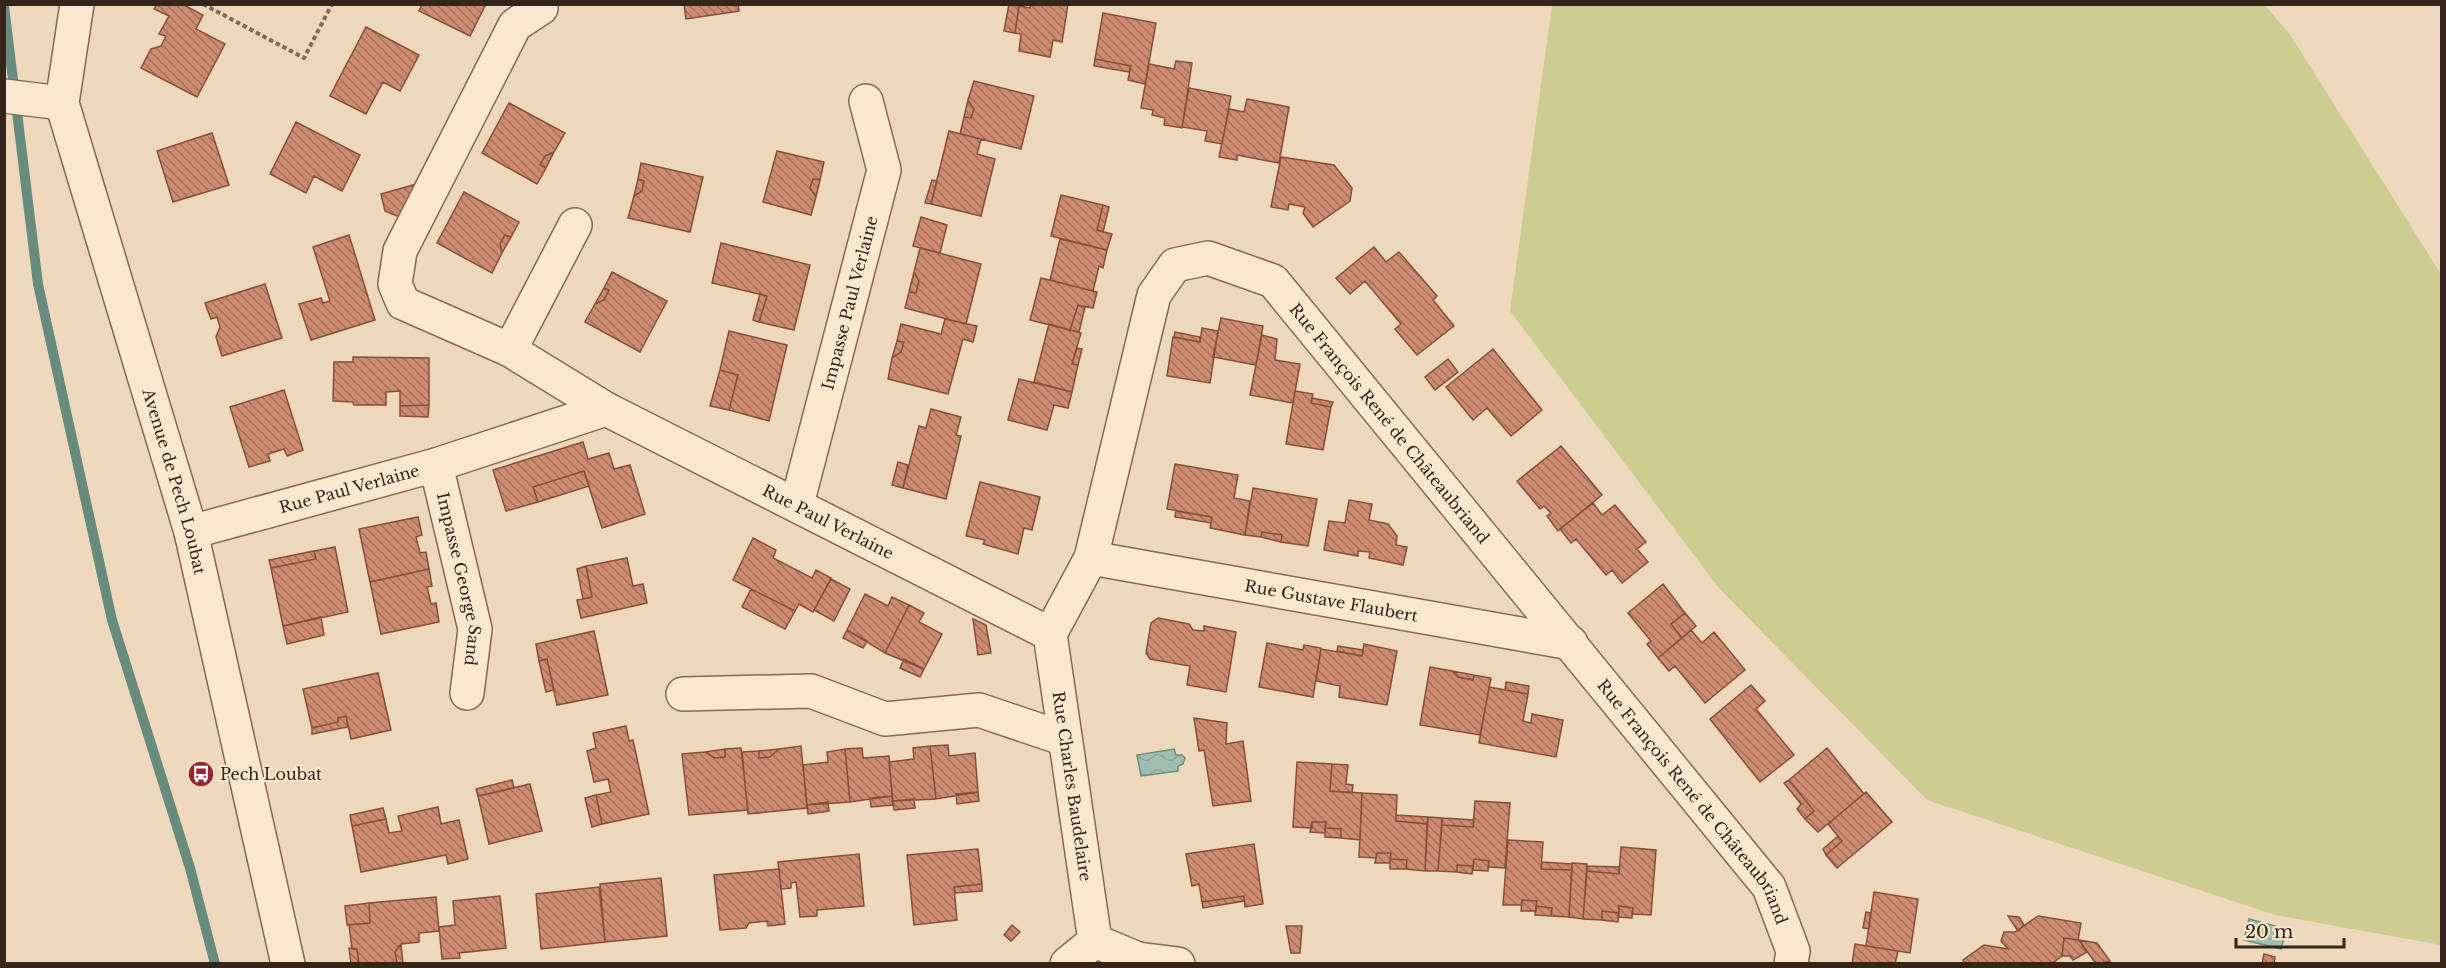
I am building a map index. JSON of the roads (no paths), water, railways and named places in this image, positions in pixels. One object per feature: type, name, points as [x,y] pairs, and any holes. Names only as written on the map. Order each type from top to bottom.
[{"type":"street","name":"Avenue de Pech Loubat","points":[[77,4],[62,104],[191,532],[288,963]]},
{"type":"street","name":"Rue Paul Verlaine","points":[[541,8],[515,25],[400,251],[395,284],[403,303],[510,350],[606,409],[1050,634]]},
{"type":"street","points":[[16,97],[62,104]]},
{"type":"street","name":"Impasse Paul Verlaine","points":[[797,504],[884,170],[866,101]]},
{"type":"street","points":[[510,350],[575,225]]},
{"type":"street","name":"Rue François René de Châteaubriand","points":[[1050,634],[1091,558],[1154,295],[1175,265],[1209,258],[1273,281],[1769,887],[1793,951],[1791,963]]},
{"type":"street","name":"Rue Paul Verlaine","points":[[191,532],[436,465],[606,409]]},
{"type":"street","name":"Impasse George Sand","points":[[436,465],[475,629],[467,693]]},
{"type":"street","name":"Rue Gustave Flaubert","points":[[1091,558],[1571,643]]},
{"type":"street","name":"Rue Charles Baudelaire","points":[[1050,634],[1095,941]]},
{"type":"street","points":[[683,694],[811,691],[885,719],[979,710],[1065,739]]},
{"type":"street","points":[[1067,963],[1095,941],[1138,961],[1178,963]]},
{"type":"water","points":[[1174,749],[1176,755],[1182,755],[1185,758],[1183,764],[1178,766],[1178,771],[1141,776],[1137,755]]},
{"type":"water","points":[[2249,919],[2286,929],[2281,949],[2244,940]]},
{"type":"waterway","points":[[4,6],[38,284],[112,620],[190,868],[215,964]]},
{"type":"place","name":"Pech Loubat","points":[[201,774]]}]
